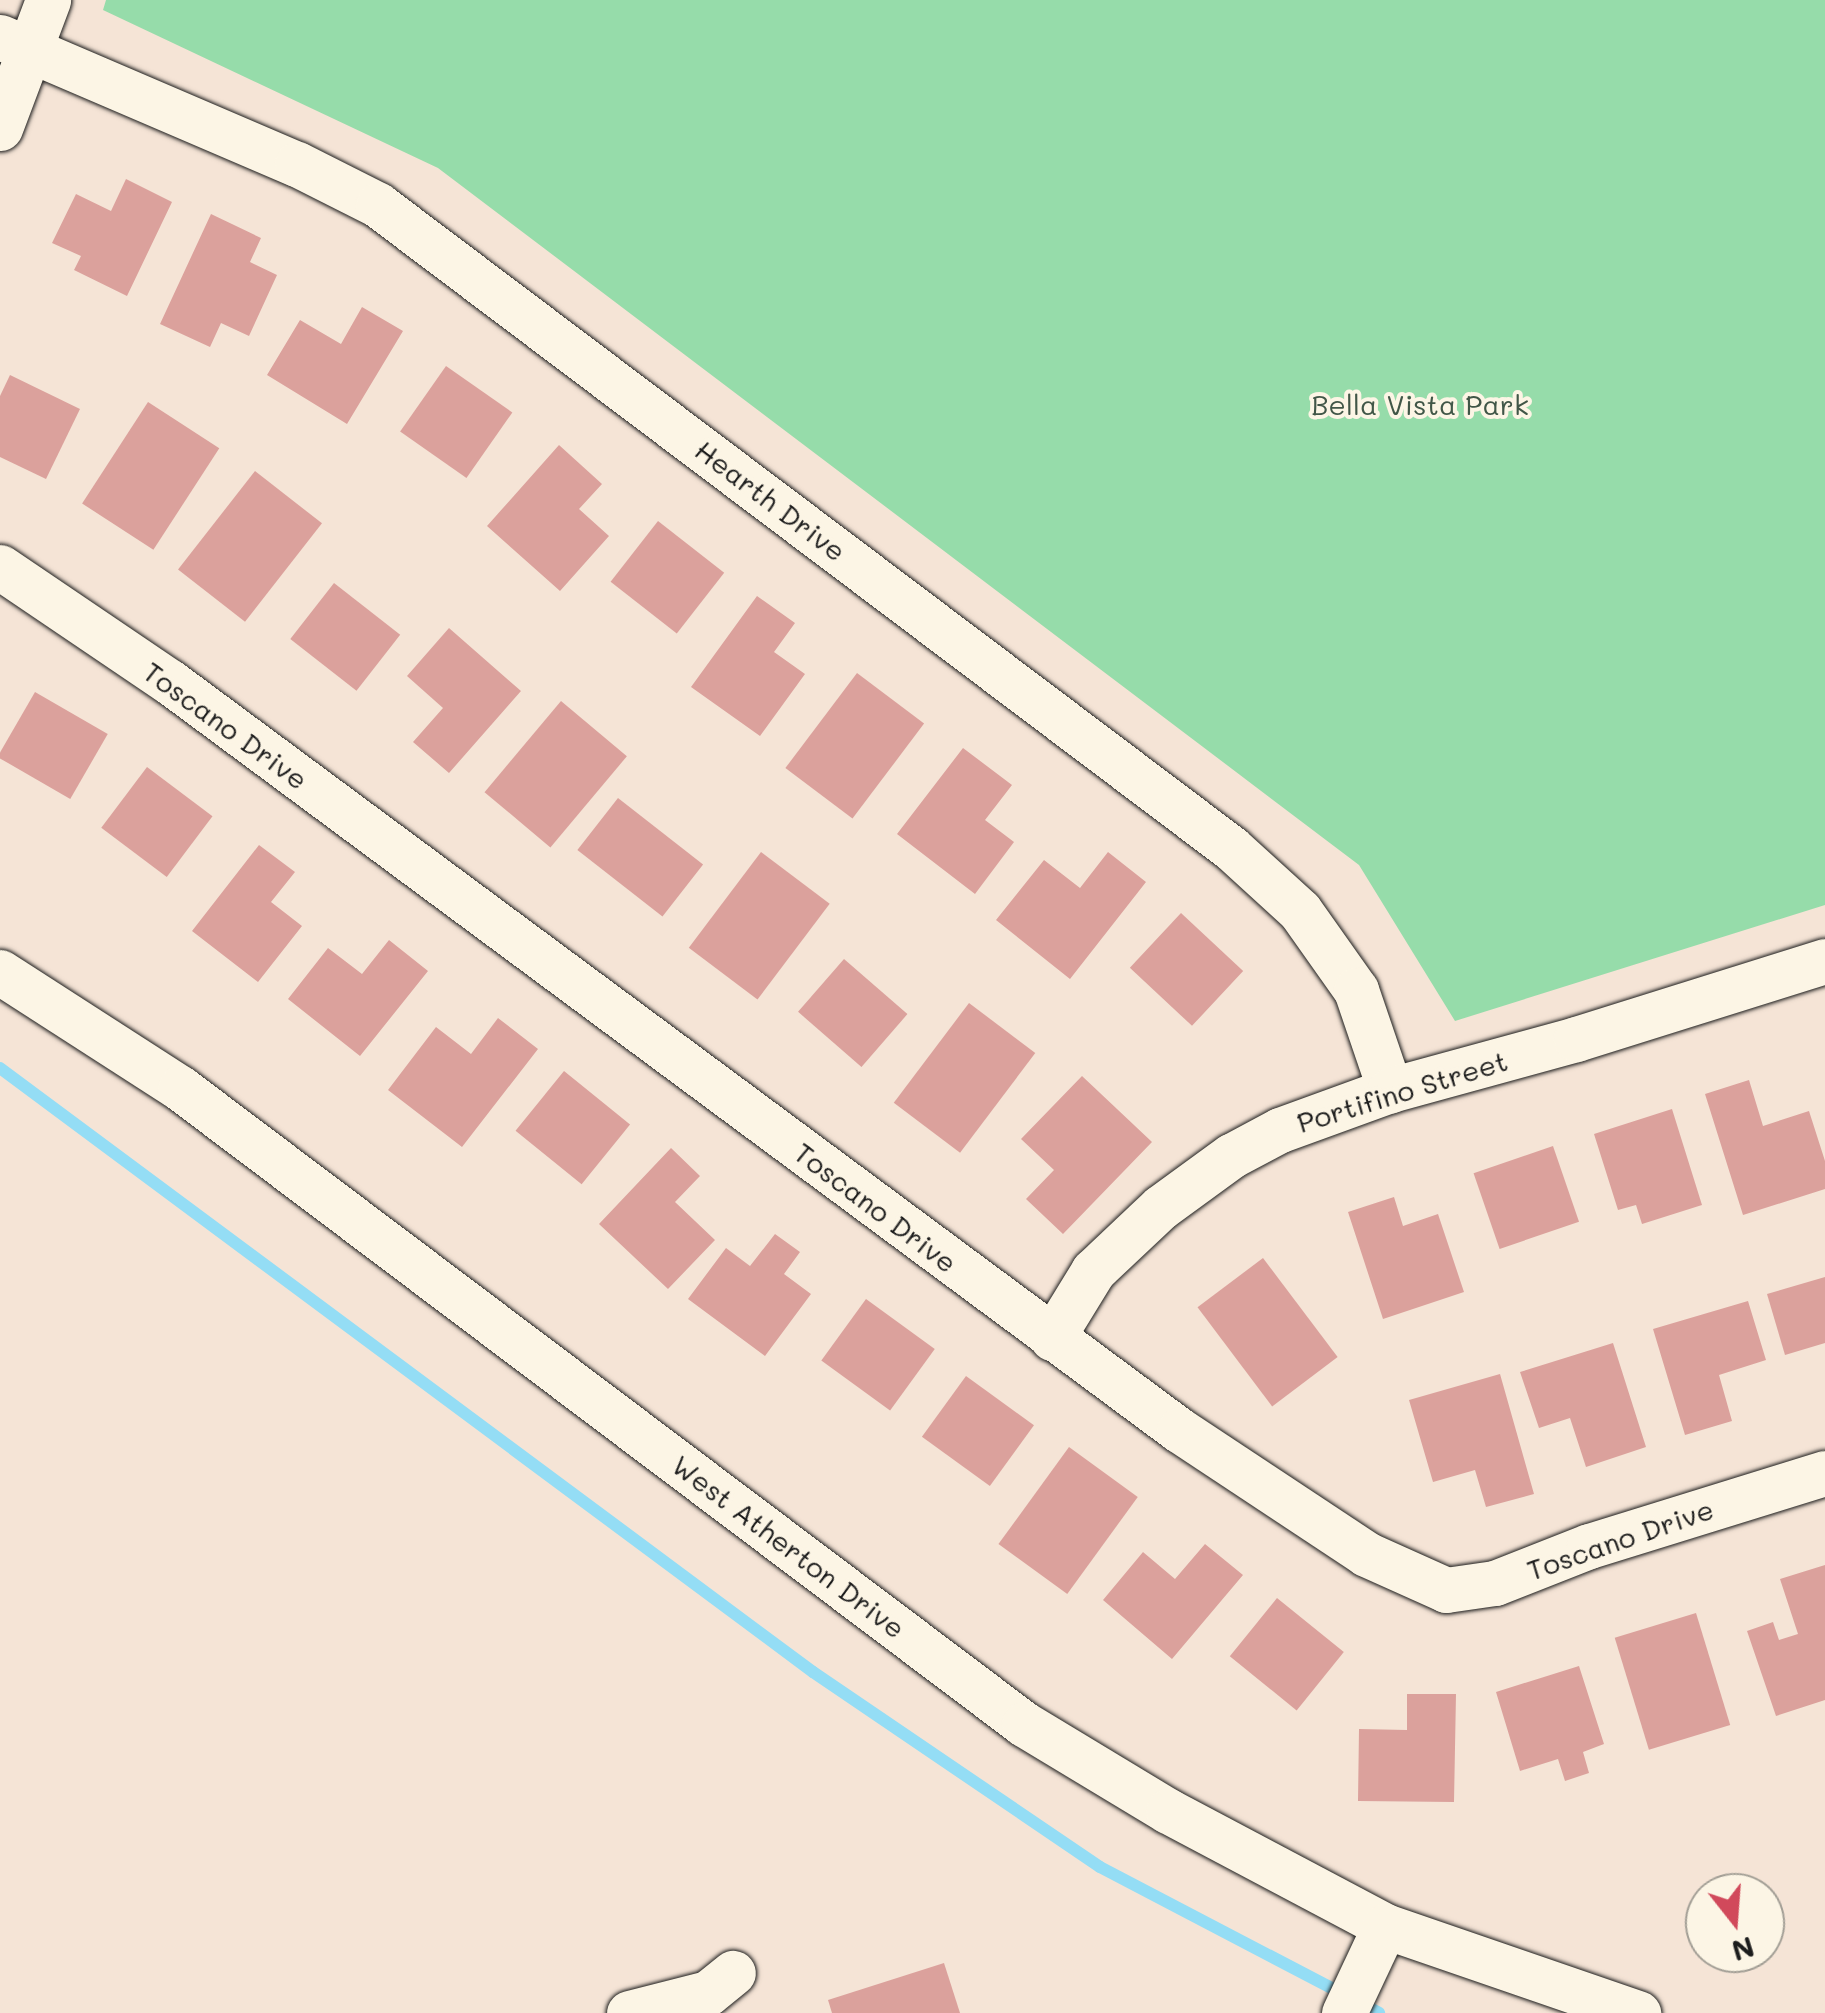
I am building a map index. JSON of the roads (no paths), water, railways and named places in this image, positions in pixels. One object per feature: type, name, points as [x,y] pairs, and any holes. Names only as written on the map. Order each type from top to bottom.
[{"type":"street","points":[[0,128],[15,44],[48,0]]},
{"type":"street","name":"Hearth Drive","points":[[15,44],[297,164],[378,205],[1231,848],[1300,911],[1356,990],[1390,1090]]},
{"type":"street","name":"Toscano Drive","points":[[0,568],[170,682],[1052,1338],[1180,1430],[1366,1554],[1446,1590],[1494,1583],[1589,1546],[1825,1473]]},
{"type":"street","name":"Portifino Street","points":[[1052,1338],[1092,1271],[1161,1207],[1230,1156],[1280,1130],[1390,1090],[1576,1040],[1825,962]]},
{"type":"street","name":"West Atherton Drive","points":[[0,972],[180,1088],[1024,1724],[1168,1812],[1385,1926],[1638,2013]]},
{"type":"street","points":[[1344,2013],[1385,1926]]},
{"type":"street","points":[[630,2013],[708,1993],[734,1974]]},
{"type":"waterway","points":[[0,1068],[813,1672],[1100,1867],[1379,2013]]},
{"type":"park label","name":"Bella Vista Park","points":[[1420,404]]}]
